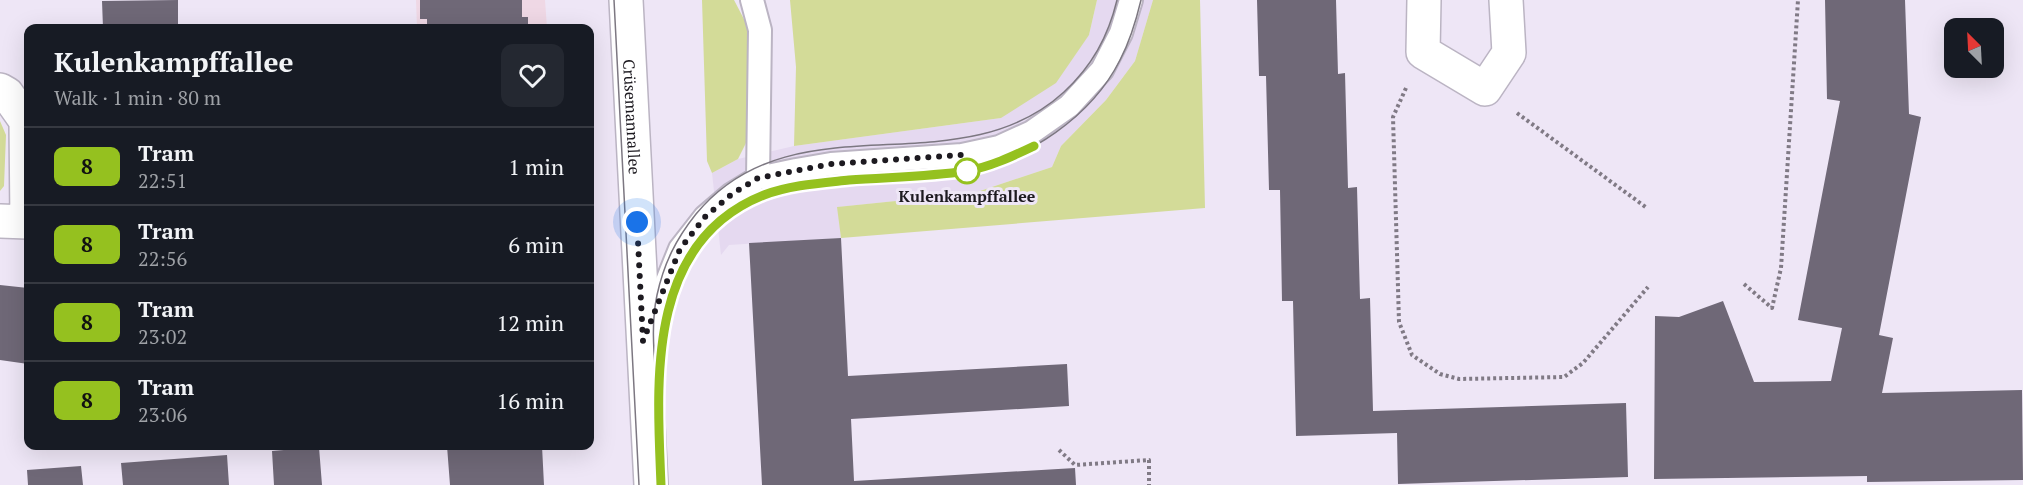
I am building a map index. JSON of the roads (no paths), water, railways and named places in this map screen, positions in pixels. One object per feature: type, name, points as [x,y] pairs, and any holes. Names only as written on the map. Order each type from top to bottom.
[{"type":"street","name":"Crüsemannallee","points":[[626,0],[651,485]]},
{"type":"street","points":[[1424,0],[1423,52],[1485,90],[1509,53],[1506,0]]},
{"type":"street","points":[[0,90],[7,94],[24,118]]},
{"type":"street","points":[[0,221],[24,222]]},
{"type":"lane","points":[[752,0],[760,30],[758,178]]},
{"type":"lane","points":[[643,341],[680,249],[705,217],[732,194],[758,178],[831,164],[962,155],[999,147],[1032,132],[1069,106],[1102,70],[1121,33],[1131,0]]},
{"type":"tram line","points":[[614,0],[639,485]]},
{"type":"tram line","points":[[661,485],[654,344],[655,307],[667,262],[682,233],[696,214],[736,179],[780,159],[828,149],[975,136],[1022,120],[1064,92],[1083,72],[1104,39],[1117,0]]},
{"type":"tram line","points":[[660,358],[665,318],[678,280],[700,244],[729,215],[764,195],[808,184],[966,171],[1012,157],[1035,146],[1075,117],[1108,80],[1127,46],[1141,0]]},
{"type":"tram line","name":"8","points":[[661,485],[657,394],[665,317],[676,285],[690,257],[709,231],[739,209],[764,195],[809,184],[967,171],[1005,159],[1034,146]]},
{"type":"place","name":"Kulenkampffallee","points":[[967,171]]}]
